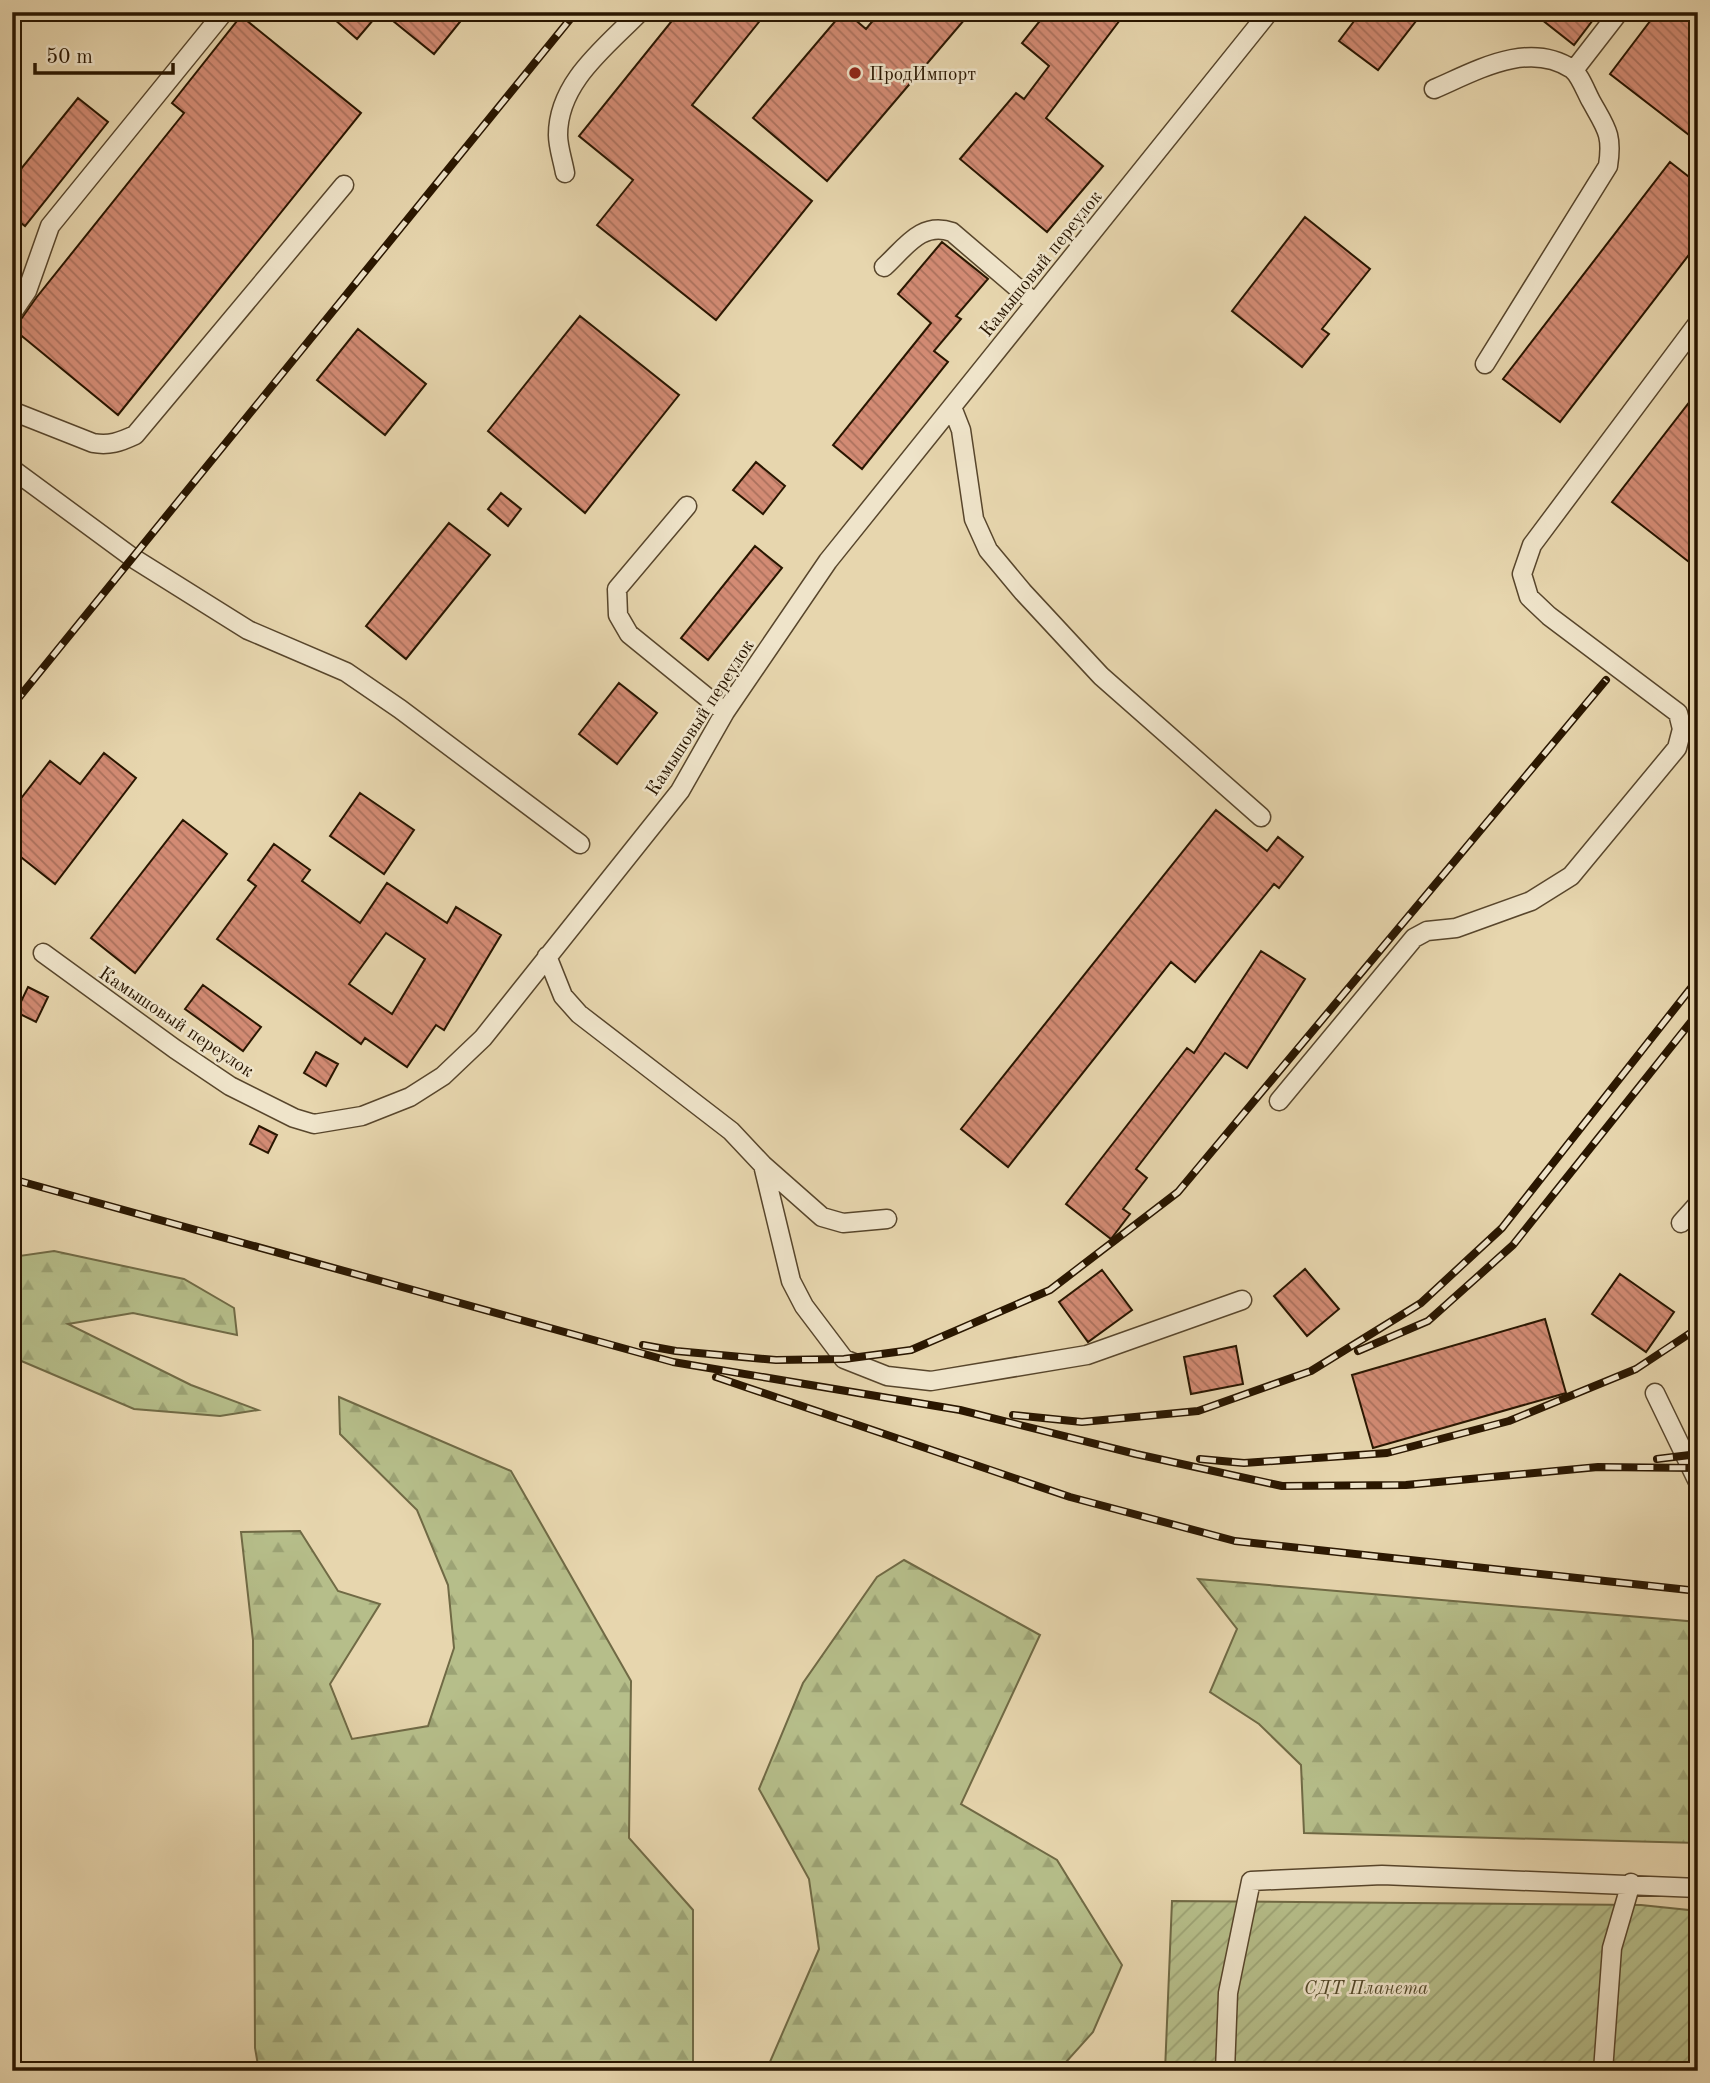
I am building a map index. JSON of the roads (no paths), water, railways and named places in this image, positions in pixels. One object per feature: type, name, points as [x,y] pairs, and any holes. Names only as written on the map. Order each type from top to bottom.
[{"type":"street","points":[[12,313],[27,291],[50,226],[223,12]]},
{"type":"street","points":[[565,173],[558,136],[562,107],[578,74],[640,12]]},
{"type":"street","points":[[1574,70],[1619,12]]},
{"type":"street","name":"Камышовый переулок","points":[[43,953],[230,1086],[294,1118],[314,1124],[362,1116],[410,1097],[443,1076],[483,1038],[680,791],[725,712],[828,561],[1265,14]]},
{"type":"street","points":[[1434,89],[1506,59],[1547,59],[1574,70],[1609,134],[1611,146],[1608,166],[1485,364]]},
{"type":"street","points":[[12,411],[93,443],[105,445],[135,435],[344,185]]},
{"type":"street","points":[[884,267],[923,231],[939,227],[952,232],[1035,303]]},
{"type":"street","points":[[1279,1101],[1413,938],[1427,931],[1456,928],[1531,901],[1571,876],[1677,748],[1682,729],[1678,713],[1549,616],[1529,597],[1522,574],[1532,545],[1698,323]]},
{"type":"street","points":[[952,407],[961,430],[974,519],[988,550],[1101,676],[1261,817]]},
{"type":"street","points":[[12,469],[133,558],[248,630],[346,672],[400,709],[580,844]]},
{"type":"street","points":[[687,506],[617,589],[618,615],[629,634],[725,712]]},
{"type":"street","points":[[547,956],[563,996],[579,1014],[730,1131],[822,1217],[843,1223],[887,1219]]},
{"type":"street","points":[[764,1165],[791,1281],[804,1306],[844,1359],[887,1376],[932,1381],[1087,1355],[1242,1300]]},
{"type":"street","points":[[1681,1223],[1698,1204]]},
{"type":"street","points":[[1656,1393],[1698,1482]]},
{"type":"street","points":[[1225,2071],[1228,1993],[1251,1881],[1382,1875],[1631,1883],[1698,1888]]},
{"type":"street","points":[[1603,2071],[1612,1948],[1631,1883]]},
{"type":"railway","points":[[12,706],[576,12]]},
{"type":"railway","points":[[643,1345],[676,1351],[776,1360],[844,1359],[911,1350],[1050,1290],[1178,1192],[1606,680]]},
{"type":"railway","points":[[1013,1415],[1082,1422],[1198,1411],[1311,1371],[1421,1303],[1502,1228],[1698,979]]},
{"type":"railway","points":[[1358,1351],[1428,1321],[1513,1245],[1698,1013]]},
{"type":"railway","points":[[12,1179],[673,1362],[960,1410],[1136,1454],[1282,1486],[1406,1485],[1598,1467],[1698,1468]]},
{"type":"railway","points":[[1200,1459],[1244,1463],[1387,1453],[1509,1421],[1636,1369],[1698,1328]]},
{"type":"railway","points":[[716,1377],[1070,1497],[1235,1541],[1698,1591]]},
{"type":"railway","points":[[1657,1459],[1698,1454]]},
{"type":"place","name":"ПродИмпорт","points":[[855,73]]},
{"type":"park label","name":"СДТ Планета","points":[[1366,1987]]}]
